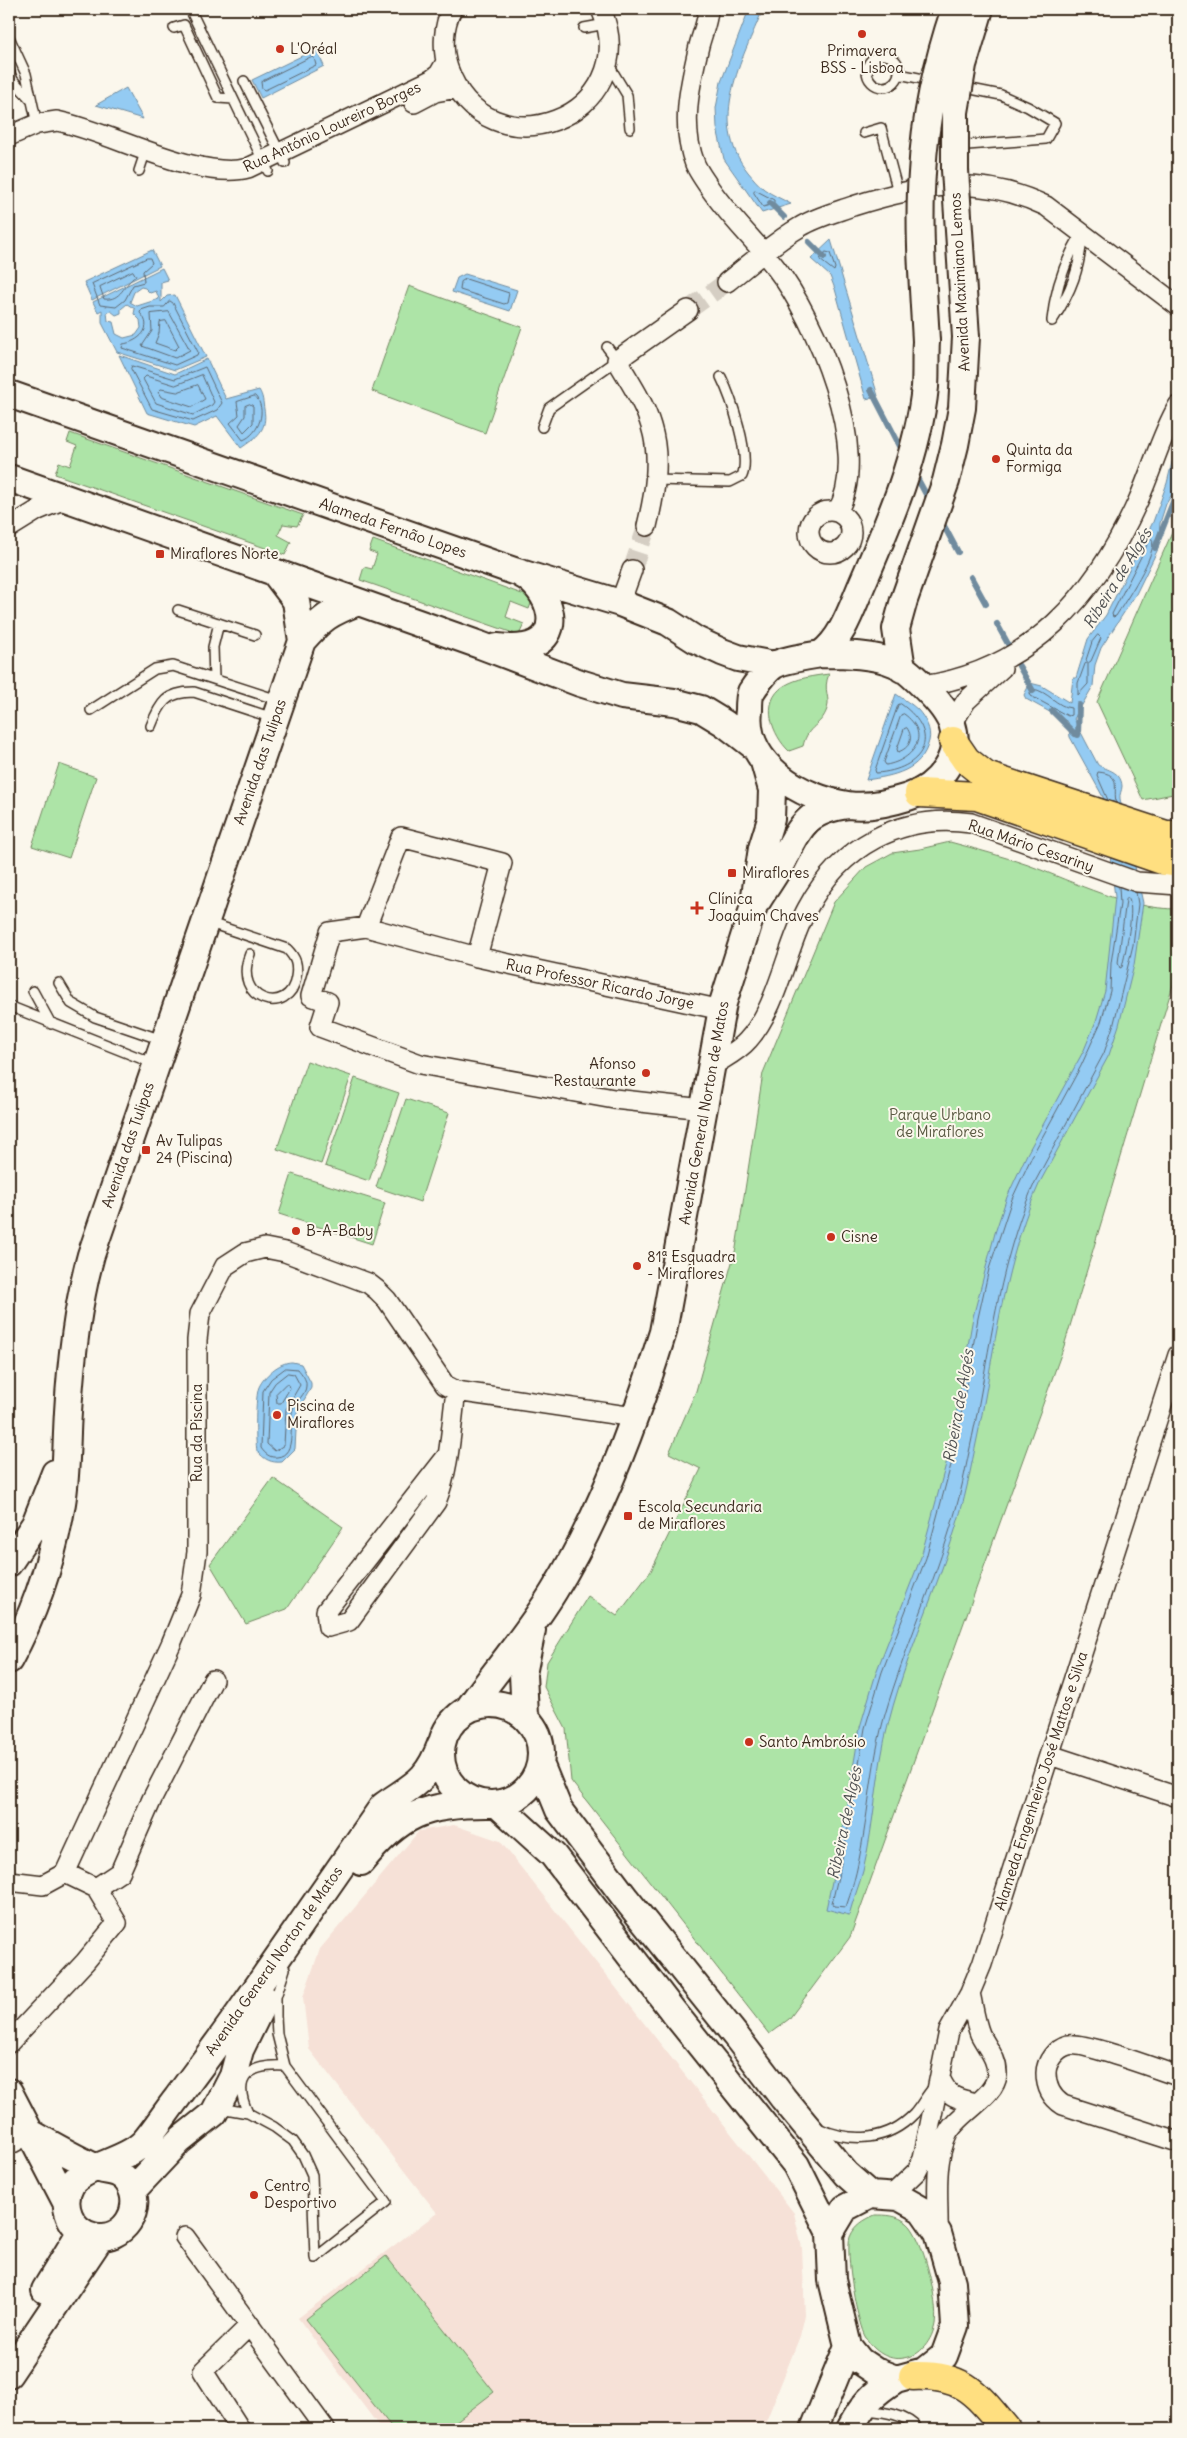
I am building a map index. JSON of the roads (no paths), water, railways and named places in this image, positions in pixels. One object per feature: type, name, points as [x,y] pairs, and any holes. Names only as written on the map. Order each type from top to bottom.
[{"type":"highway","points":[[952,733],[966,760],[986,776],[1166,834],[1178,835]]},
{"type":"highway","points":[[919,793],[977,796],[1165,861],[1178,863]]},
{"type":"highway","points":[[904,2377],[930,2375],[962,2384],[978,2396],[1006,2429]]},
{"type":"street","points":[[452,9],[444,38],[446,62],[458,88],[469,103],[490,119],[516,126],[543,126],[568,116],[589,99],[604,77],[610,50],[605,16]]},
{"type":"street","points":[[708,9],[688,96],[690,146],[695,166],[724,210],[764,254],[792,290],[806,314],[825,357],[837,395],[845,434],[848,471],[843,503],[837,512]]},
{"type":"street","points":[[821,654],[829,648],[839,634],[852,608],[899,498],[920,421],[925,386],[926,341],[921,240],[922,173],[931,102],[939,60],[954,9]]},
{"type":"street","name":"Avenida Maximiano Lemos","points":[[902,668],[896,629],[904,600],[946,481],[963,401],[966,337],[955,170],[955,112],[963,65],[980,9]]},
{"type":"street","name":"Rua António Loureiro Borges","points":[[274,162],[431,80],[439,74],[446,62]]},
{"type":"street","points":[[9,136],[48,121],[66,123],[195,166],[217,178],[232,181],[246,180],[274,162],[435,92],[458,88]]},
{"type":"street","points":[[726,282],[800,227],[898,192],[940,186],[974,185],[1025,196],[1046,206],[1178,306]]},
{"type":"street","points":[[648,526],[656,480],[655,445],[651,426],[644,408],[612,353],[688,310]]},
{"type":"street","name":"Alameda Fernão Lopes","points":[[9,394],[514,571],[620,603],[668,622],[696,640],[722,652],[738,658],[774,665]]},
{"type":"street","points":[[9,478],[480,645],[600,690],[622,696],[674,702],[701,709],[724,723],[792,786],[806,793],[848,805],[868,806],[894,801],[919,793],[935,783],[946,769],[952,757],[952,733],[966,701],[1019,652],[1065,615],[1084,594],[1107,558],[1138,501],[1178,406]]},
{"type":"street","points":[[9,528],[38,510],[68,498]]},
{"type":"street","points":[[620,603],[632,570]]},
{"type":"street","points":[[480,645],[526,647],[538,642],[551,625],[551,614],[541,591],[530,579],[514,571]]},
{"type":"street","name":"Avenida das Tulipas","points":[[274,572],[296,601],[302,641]]},
{"type":"street","name":"Avenida das Tulipas","points":[[9,1659],[31,1618],[54,1544],[66,1474],[68,1411],[80,1296],[90,1255],[302,641],[322,618],[333,611],[358,602]]},
{"type":"street","points":[[923,686],[973,675],[1019,652]]},
{"type":"street","points":[[774,665],[821,654],[852,654],[896,664],[936,698],[952,733]]},
{"type":"street","name":"Avenida General Norton de Matos","points":[[469,1708],[535,1621],[554,1591],[591,1522],[649,1379],[663,1332],[722,1010],[753,909],[762,848],[772,806],[772,790],[747,722],[751,693],[774,665]]},
{"type":"street","name":"Avenida General Norton de Matos","points":[[753,909],[785,856],[792,839],[803,824],[816,813],[832,807],[848,805]]},
{"type":"street","name":"Rua Mário Cesariny","points":[[711,1067],[748,1041],[767,1009],[807,908],[830,875],[849,854],[874,838],[906,827],[946,820],[971,824],[1137,882],[1178,886]]},
{"type":"street","points":[[477,957],[502,863],[401,837],[366,926],[330,932],[311,996],[328,1002],[320,1027],[420,1064],[614,1099],[703,1109]]},
{"type":"street","name":"Rua Professor Ricardo Jorge","points":[[366,926],[477,957],[722,1010]]},
{"type":"street","name":"Rua da Piscina","points":[[66,1873],[171,1644],[190,1595],[198,1552],[197,1340],[200,1314],[225,1266],[245,1253],[265,1248],[286,1252],[368,1283],[387,1300],[445,1385],[456,1391]]},
{"type":"street","name":"Alameda Engenheiro José Mattos e Silva","points":[[881,2196],[917,2171],[923,2159],[949,2032],[970,1993],[1050,1755],[1178,1356]]},
{"type":"street","points":[[447,1456],[326,1611],[328,1627],[349,1621],[436,1502],[442,1487],[447,1456],[456,1391],[634,1417]]},
{"type":"street","points":[[9,1563],[35,1524],[47,1497],[56,1468],[68,1411]]},
{"type":"street","name":"Avenida General Norton de Matos","points":[[525,1716],[523,1674],[527,1647],[535,1621]]},
{"type":"street","points":[[9,1625],[13,1637],[9,1659]]},
{"type":"street","points":[[96,1888],[120,1872],[152,1799],[213,1680]]},
{"type":"street","points":[[485,1704],[503,1704],[525,1716],[536,1729],[542,1750],[541,1766],[531,1786],[519,1796],[492,1804],[470,1800],[455,1790],[448,1781],[441,1764],[441,1744],[445,1732],[457,1717],[469,1708],[485,1704]]},
{"type":"street","name":"Avenida General Norton de Matos","points":[[66,2202],[72,2183],[87,2171],[97,2169],[122,2158],[144,2142],[218,2042],[384,1806],[416,1784],[428,1772],[441,1744]]},
{"type":"street","points":[[1050,1755],[1178,1797]]},
{"type":"street","points":[[541,1766],[559,1810],[626,1899],[846,2174],[881,2196]]},
{"type":"street","name":"Avenida General Norton de Matos","points":[[133,2190],[179,2141],[214,2112],[233,2076],[240,2050],[265,2000],[361,1862],[396,1825],[411,1816],[435,1807],[456,1804],[492,1804]]},
{"type":"street","points":[[492,1804],[553,1855],[672,2010],[796,2165],[830,2233],[832,2280],[848,2346],[860,2361],[875,2371],[904,2377]]},
{"type":"street","points":[[9,1881],[44,1885],[66,1873],[96,1888],[117,1924],[85,1962],[9,2043]]},
{"type":"street","points":[[855,2419],[875,2392],[904,2377],[925,2371],[944,2356],[955,2326],[952,2282],[938,2233],[941,2151],[946,2135],[953,2124],[991,2091],[997,2078],[997,2065],[980,2033],[970,1993]]},
{"type":"street","points":[[1178,2076],[1094,2049],[1069,2044],[1059,2049],[1046,2068],[1046,2080],[1054,2099],[1063,2105],[1178,2142]]},
{"type":"street","points":[[940,2078],[946,2092],[956,2098],[976,2103]]},
{"type":"street","points":[[9,2092],[20,2139],[66,2202],[70,2219],[91,2234],[112,2235],[129,2222],[134,2210],[133,2190],[118,2173],[97,2169],[20,2139]]},
{"type":"street","points":[[830,2233],[846,2208],[881,2196],[899,2197],[922,2210],[938,2233]]},
{"type":"street","points":[[9,2349],[91,2234]]},
{"type":"street","points":[[9,2374],[91,2234]]},
{"type":"street","points":[[185,2237],[325,2429]]},
{"type":"street","points":[[240,2429],[203,2371],[250,2325]]},
{"type":"street","points":[[814,2429],[848,2346]]},
{"type":"lane","points":[[190,9],[233,99],[274,162]]},
{"type":"lane","points":[[584,28],[605,16]]},
{"type":"lane","points":[[174,28],[184,25],[218,98],[233,99]]},
{"type":"lane","points":[[9,37],[26,74],[37,124]]},
{"type":"lane","points":[[607,62],[627,95],[630,128]]},
{"type":"lane","points":[[9,71],[13,80],[32,101]]},
{"type":"lane","points":[[899,74],[1001,95],[1028,107],[1055,123],[1046,139],[941,147],[940,186]]},
{"type":"lane","points":[[244,81],[274,162]]},
{"type":"lane","points":[[864,133],[881,128],[898,192]]},
{"type":"lane","points":[[139,171],[146,149]]},
{"type":"lane","points":[[1082,232],[1082,259],[1066,301],[1052,321],[1054,296],[1069,254],[1082,232]]},
{"type":"lane","points":[[542,427],[549,408],[612,353]]},
{"type":"lane","points":[[656,480],[730,482],[742,476],[746,464],[741,439],[721,377]]},
{"type":"lane","points":[[178,610],[255,635]]},
{"type":"lane","points":[[214,679],[212,647],[219,623]]},
{"type":"lane","points":[[91,710],[155,668],[164,666],[173,666],[214,679],[278,709]]},
{"type":"lane","points":[[151,726],[159,706],[170,696],[181,692],[194,692],[278,709]]},
{"type":"lane","points":[[205,922],[287,949],[294,956],[298,967],[296,981],[289,993],[277,1000],[258,997],[250,989],[246,978],[246,964],[250,954]]},
{"type":"lane","points":[[58,983],[71,1003],[160,1053]]},
{"type":"lane","points":[[33,991],[51,1024]]},
{"type":"lane","points":[[9,1006],[51,1024],[160,1053]]},
{"type":"lane","points":[[214,2112],[220,2108],[248,2113],[283,2132],[293,2141],[309,2164],[312,2175],[315,2258],[386,2202],[286,2066],[277,2034],[276,2016],[276,1997],[285,1969]]},
{"type":"lane","points":[[248,2113],[242,2100],[242,2084],[250,2071],[266,2065],[286,2066]]},
{"type":"lane","points":[[801,2119],[817,2128],[846,2138],[859,2138],[890,2132],[903,2124],[916,2112],[940,2078]]},
{"type":"lane","points":[[855,2419],[887,2412],[912,2422],[918,2429]]},
{"type":"water","points":[[749,9],[763,9],[746,49],[732,90],[729,111],[730,132],[736,152],[748,172],[764,189],[791,204],[762,213],[724,159],[717,128],[716,108],[721,82]]},
{"type":"water","points":[[316,49],[324,66],[261,98],[252,80]]},
{"type":"water","points":[[126,88],[143,119],[96,105]]},
{"type":"water","points":[[831,240],[878,396],[866,399],[830,276],[811,259]]},
{"type":"water","points":[[152,250],[160,266],[92,300],[84,282]]},
{"type":"water","points":[[162,268],[168,280],[161,282],[161,302],[167,296],[175,295],[206,357],[175,370],[117,352],[102,323],[102,310],[98,312],[93,302]],"holes":[[[141,287],[150,293],[156,291],[159,299],[137,306],[130,302],[134,292]],[[127,304],[135,309],[134,314],[140,320],[141,328],[136,335],[124,338],[116,334],[113,322],[108,321],[107,312],[111,311],[116,315],[121,313],[121,309]]]},
{"type":"water","points":[[465,274],[517,290],[510,311],[452,292],[457,278]]},
{"type":"water","points":[[119,355],[175,374],[207,359],[226,399],[259,390],[263,399],[265,416],[263,428],[241,448],[217,416],[194,427],[147,413]]},
{"type":"water","points":[[1178,438],[1177,486],[1166,504],[1160,523],[1158,549],[1136,594],[1101,648],[1095,665],[1093,686],[1074,719],[1098,765],[1116,774],[1121,781],[1120,799],[1143,903],[1134,965],[1119,1025],[1109,1055],[1040,1182],[1013,1259],[1000,1312],[968,1482],[951,1543],[908,1661],[889,1721],[881,1758],[867,1852],[849,1915],[826,1909],[840,1845],[860,1727],[877,1670],[921,1557],[950,1449],[973,1317],[995,1233],[1007,1197],[1027,1154],[1084,1050],[1096,1021],[1105,991],[1115,897],[1103,797],[1070,737],[1068,722],[1026,699],[1024,695],[1030,683],[1042,686],[1070,703],[1073,678],[1076,678],[1088,639],[1106,615],[1153,522],[1167,483]]},
{"type":"water","points":[[896,694],[916,708],[923,717],[929,728],[929,741],[920,759],[905,770],[896,774],[866,780]]},
{"type":"water","name":"Piscina de Miraflores","points":[[292,1362],[301,1364],[311,1383],[311,1388],[297,1412],[295,1449],[282,1462],[275,1462],[266,1459],[257,1451],[256,1418],[258,1392],[261,1383],[272,1370],[282,1364]]},
{"type":"waterway","points":[[770,203],[784,217]]},
{"type":"waterway","points":[[809,242],[824,257]]},
{"type":"waterway","points":[[871,390],[901,448]]},
{"type":"waterway","points":[[916,476],[928,498]]},
{"type":"waterway","name":"Ribeira de Algés","points":[[1155,548],[1178,489]]},
{"type":"waterway","points":[[943,524],[958,552]]},
{"type":"waterway","points":[[971,577],[986,604]]},
{"type":"waterway","points":[[997,624],[1008,644]]},
{"type":"waterway","points":[[1019,666],[1033,691]]},
{"type":"waterway","name":"Ribeira de Algés","points":[[1078,735],[1079,705]]},
{"type":"waterway","points":[[1052,711],[1075,734]]},
{"type":"tunnel","points":[[688,310],[727,282]]},
{"type":"tunnel","points":[[632,570],[647,526]]},
{"type":"place","name":"Primavera BSS - Lisboa","points":[[862,34]]},
{"type":"place","name":"L'Oréal","points":[[280,49]]},
{"type":"place","name":"Quinta da Formiga","points":[[996,459]]},
{"type":"place","name":"Miraflores Norte","points":[[160,554]]},
{"type":"place","name":"Miraflores","points":[[732,873]]},
{"type":"place","name":"Clínica Joaquim Chaves","points":[[697,908]]},
{"type":"place","name":"Afonso Restaurante","points":[[646,1073]]},
{"type":"place","name":"Av Tulipas 24 (Piscina)","points":[[146,1150]]},
{"type":"place","name":"B-A-Baby","points":[[296,1231]]},
{"type":"place","name":"Cisne","points":[[831,1237]]},
{"type":"place","name":"81ª Esquadra - Miraflores","points":[[637,1266]]},
{"type":"place","name":"Piscina de Miraflores","points":[[277,1415]]},
{"type":"place","name":"Escola Secundaria de Miraflores","points":[[628,1516]]},
{"type":"place","name":"Santo Ambrósio","points":[[749,1742]]},
{"type":"place","name":"Centro Desportivo","points":[[254,2195]]},
{"type":"park label","name":"Parque Urbano de Miraflores","points":[[940,1124]]}]
